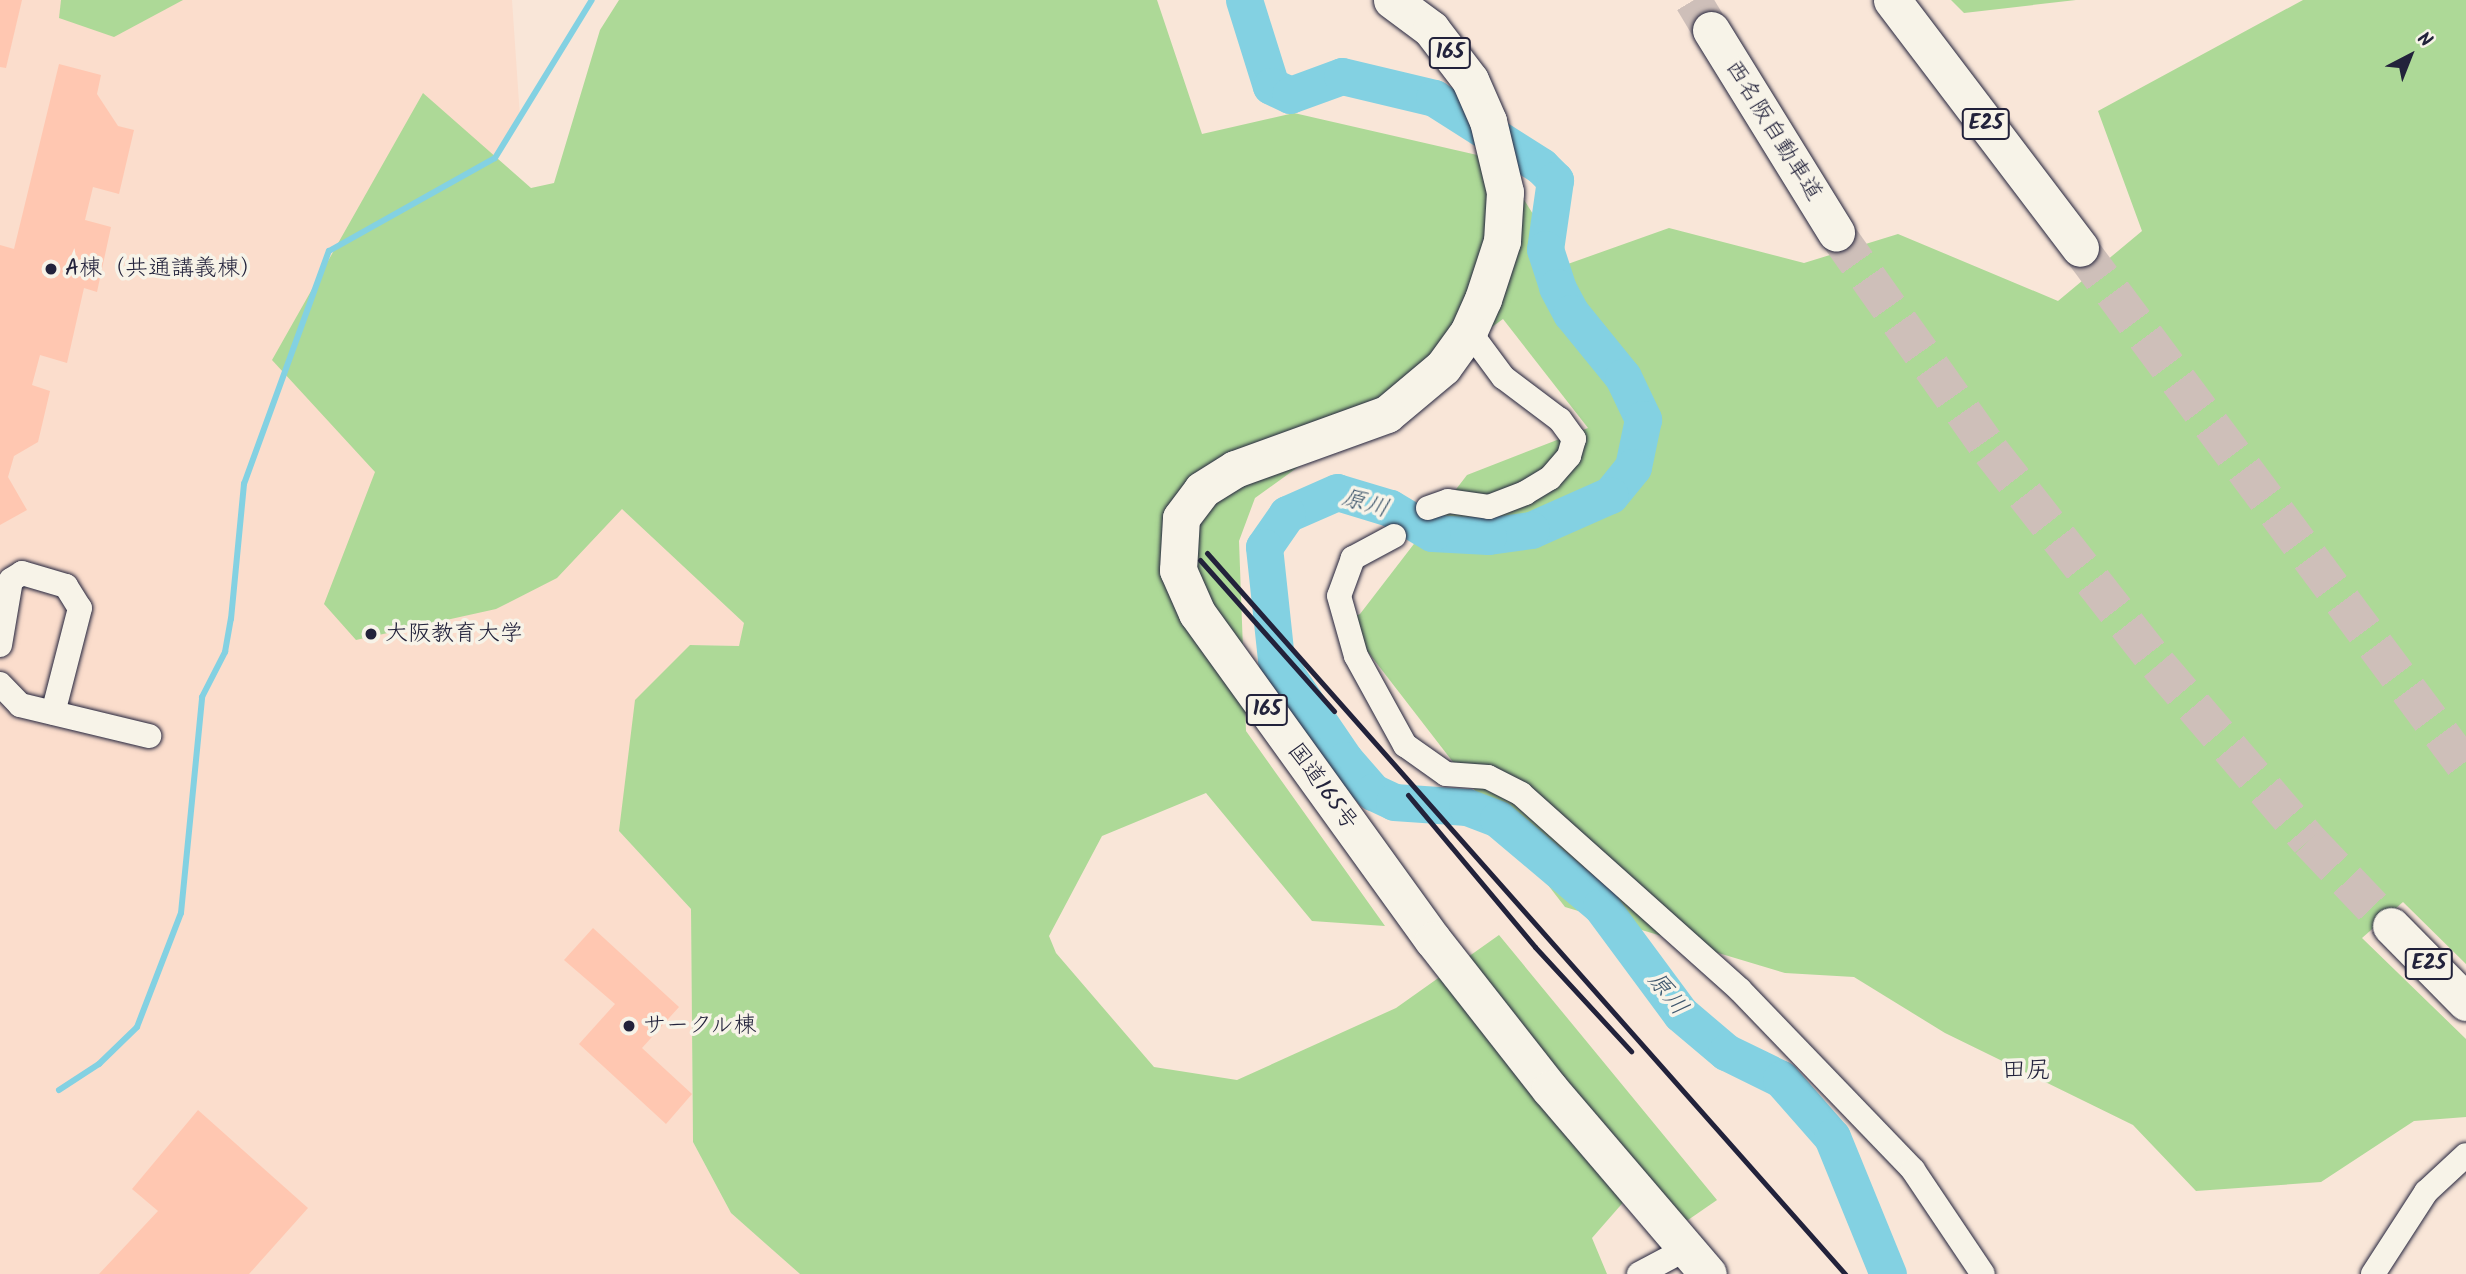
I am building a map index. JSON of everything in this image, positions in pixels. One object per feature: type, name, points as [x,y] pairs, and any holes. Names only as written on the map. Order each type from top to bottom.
[{"type":"highway","name":"国道165号","points":[[1392,0],[1431,29],[1470,80],[1489,121],[1505,192],[1502,241],[1469,331],[1443,367],[1387,414],[1235,469],[1202,490],[1181,518],[1178,570],[1197,613],[1433,940],[1697,1262]]},
{"type":"highway","name":"E25","points":[[1892,0],[2080,248]]},
{"type":"highway","name":"西名阪自動車道","points":[[1711,30],[1836,232]]},
{"type":"highway","name":"E25","points":[[2391,926],[2466,1002]]},
{"type":"street","points":[[1428,508],[1448,501],[1489,507],[1525,493],[1550,478],[1569,456],[1574,439],[1560,420],[1503,377],[1469,331]]},
{"type":"street","points":[[1394,536],[1353,558],[1339,596],[1356,656],[1405,745],[1446,774],[1488,777],[1521,794],[1740,990],[1913,1170],[1983,1274]]},
{"type":"street","points":[[0,645],[11,580],[22,573],[66,586],[80,608],[53,713]]},
{"type":"street","points":[[0,684],[20,705],[149,736]]},
{"type":"street","points":[[2373,1274],[2426,1192],[2466,1154]]},
{"type":"street","points":[[1639,1274],[1697,1262]]},
{"type":"shaded area","name":"大阪教育大学","points":[[0,0],[512,0],[520,117],[495,158],[424,322],[745,624],[739,646],[690,645],[619,831],[691,909],[693,1142],[731,1213],[800,1274],[0,1274]]},
{"type":"green space","points":[[61,0],[183,0],[114,37],[59,18]]},
{"type":"green space","points":[[619,0],[1157,0],[1202,134],[1294,113],[1499,160],[1565,265],[1669,228],[1804,263],[1898,234],[2058,301],[2142,231],[2098,111],[2303,0],[2466,0],[2466,964],[2403,902],[2362,938],[2466,1039],[2466,1117],[2414,1121],[2321,1182],[2196,1191],[2133,1125],[1945,1033],[1854,977],[1785,973],[1565,907],[1344,621],[1360,614],[1467,475],[1588,428],[1503,319],[1255,498],[1239,541],[1246,731],[1385,926],[1312,921],[1206,793],[1102,836],[1049,936],[1056,953],[1154,1067],[1237,1080],[1396,1008],[1499,935],[1717,1200],[1688,1220],[1627,1198],[1592,1238],[1607,1274],[800,1274],[731,1213],[693,1142],[691,909],[619,831],[635,700],[690,645],[739,646],[744,623],[622,509],[557,578],[496,609],[356,640],[324,604],[375,472],[272,360],[423,93],[531,188],[554,183],[600,30]]},
{"type":"green space","points":[[1951,0],[2076,0],[1964,13]]},
{"type":"building","points":[[0,0],[22,0],[6,68],[0,67]]},
{"type":"building","name":"A棟（共通講義棟）","points":[[59,64],[101,75],[97,94],[118,126],[134,130],[119,194],[93,187],[85,220],[111,227],[97,292],[84,288],[67,363],[40,355],[32,385],[50,391],[38,442],[14,456],[8,477],[27,510],[0,525],[0,245],[14,249]]},
{"type":"building","name":"サークル棟","points":[[593,928],[679,1007],[642,1048],[692,1094],[666,1124],[579,1044],[615,1004],[564,960]]},
{"type":"building","points":[[198,1110],[308,1208],[249,1274],[99,1274],[158,1211],[132,1189]]},
{"type":"waterway","points":[[59,1090],[99,1064],[137,1027],[181,913],[202,697],[225,652],[231,619],[244,484],[329,251],[495,158],[592,0]]},
{"type":"waterway","name":"原川","points":[[1244,0],[1271,86],[1290,95],[1342,76],[1434,98],[1541,166],[1555,180],[1545,249],[1557,287],[1571,313],[1623,377],[1643,419],[1633,467],[1610,495],[1531,530],[1488,536],[1432,533],[1390,508],[1337,492],[1287,514],[1264,547],[1276,659],[1345,760],[1373,792],[1394,802],[1467,807],[1498,819],[1601,906],[1681,1014],[1726,1052],[1781,1079],[1832,1137],[1888,1274]]},
{"type":"tunnel","points":[[1693,0],[1711,30]]},
{"type":"tunnel","points":[[1836,232],[1991,451],[2158,664],[2309,840],[2391,926]]},
{"type":"tunnel","points":[[2080,248],[2466,767]]},
{"type":"railway","points":[[1207,553],[1845,1274]]},
{"type":"railway","points":[[1200,560],[1334,711]]},
{"type":"railway","points":[[1408,795],[1535,947],[1631,1051]]},
{"type":"place","name":"A棟（共通講義棟）","points":[[51,269]]},
{"type":"place","name":"大阪教育大学","points":[[371,634]]},
{"type":"place","name":"サークル棟","points":[[629,1026]]},
{"type":"district","name":"田尻","points":[[2026,1071]]}]
